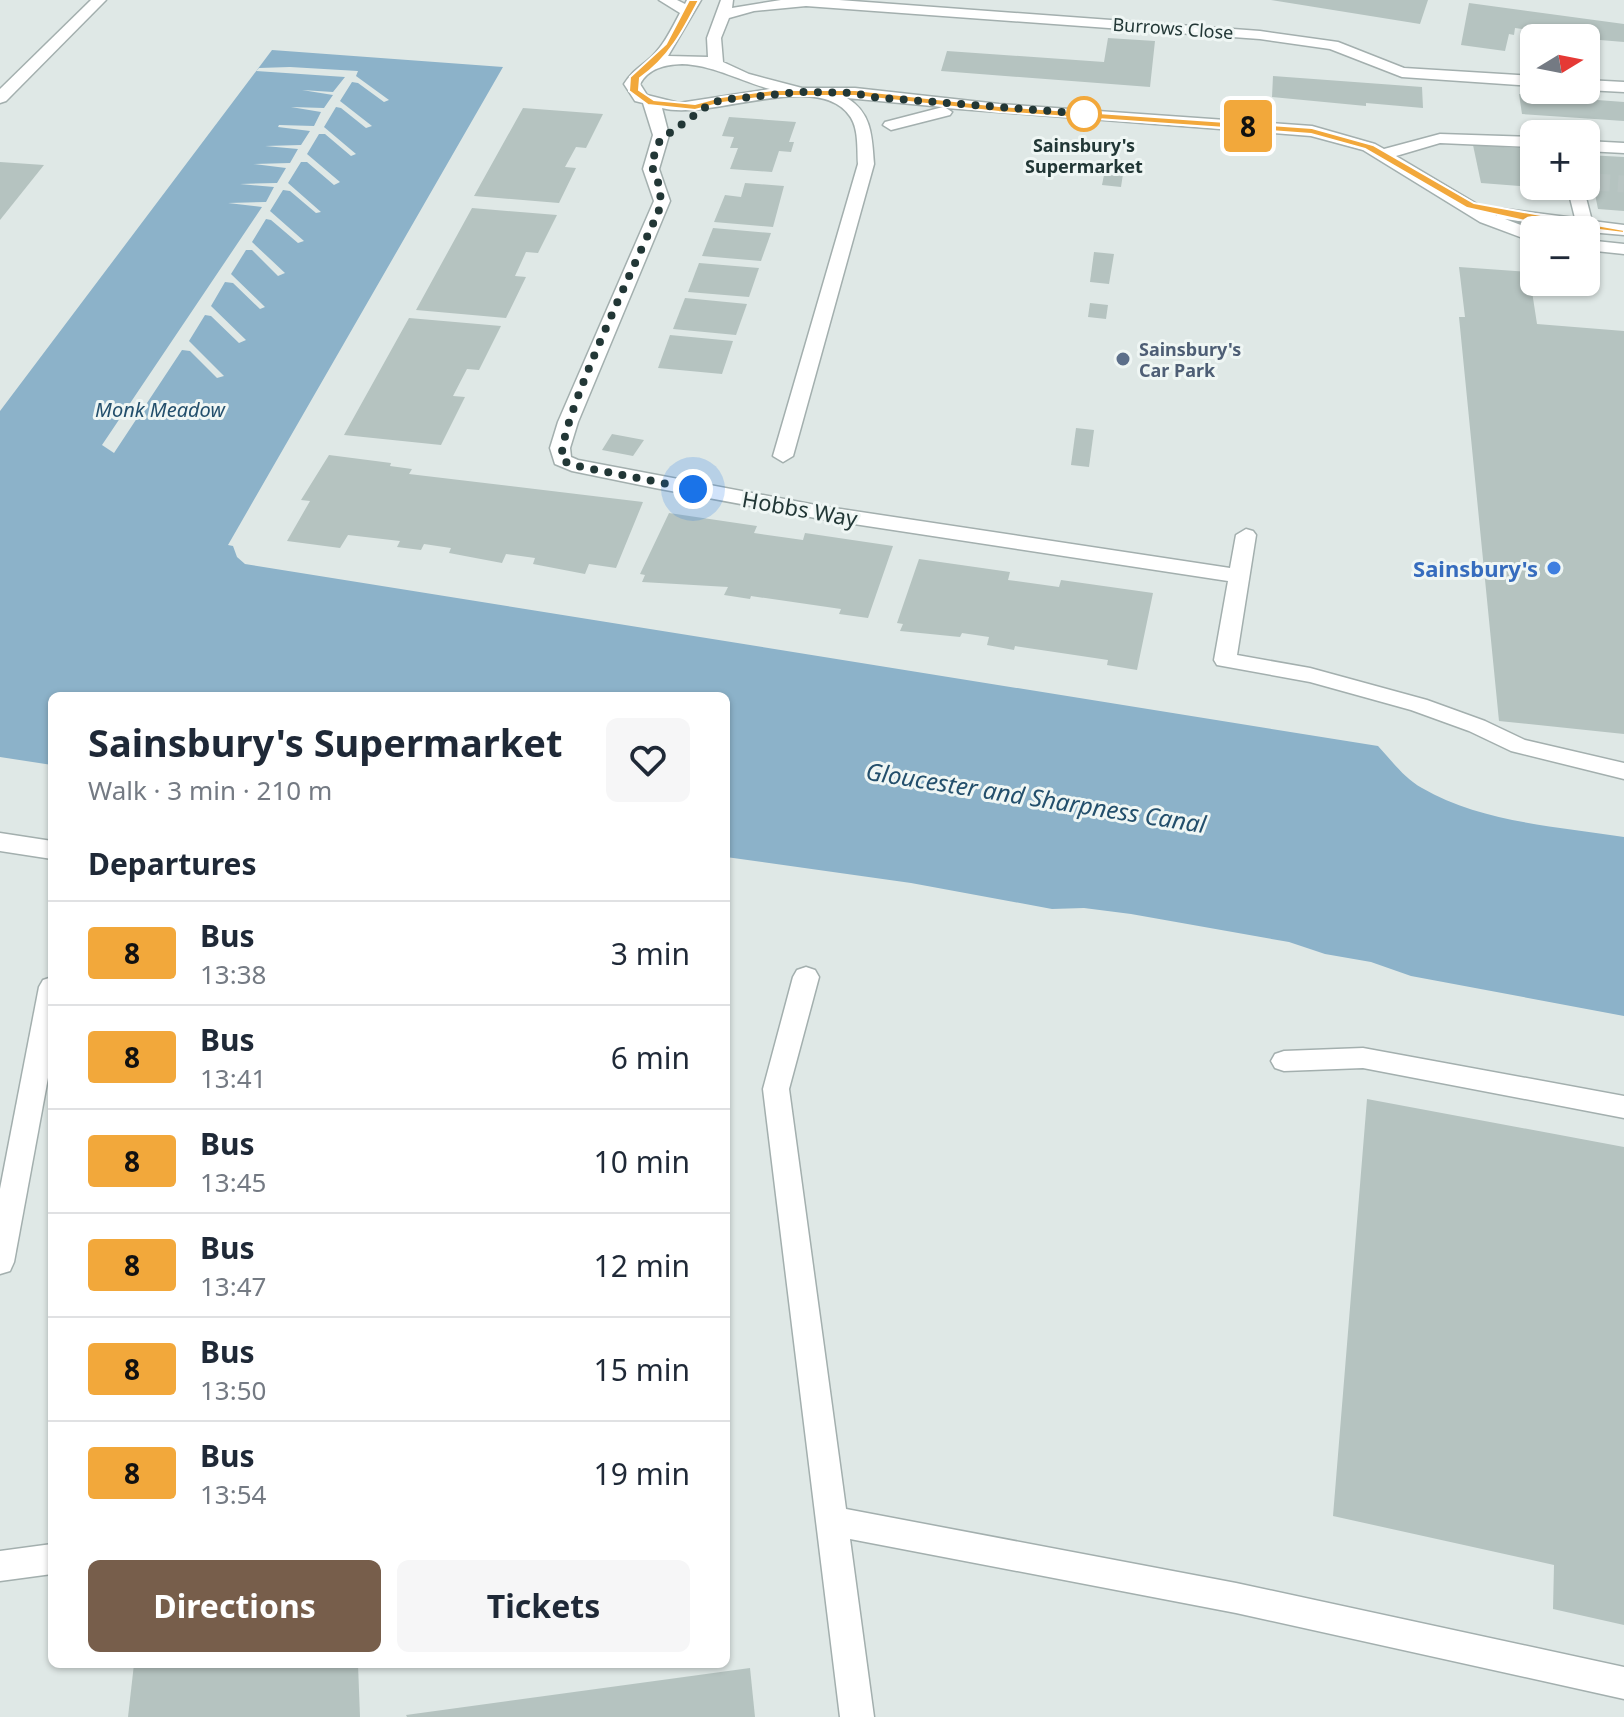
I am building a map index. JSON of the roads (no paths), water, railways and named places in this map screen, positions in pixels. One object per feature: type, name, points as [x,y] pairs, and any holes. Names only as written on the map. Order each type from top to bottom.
[{"type":"street","points":[[0,98],[99,0]]},
{"type":"street","points":[[651,66],[670,45],[691,6],[666,0]]},
{"type":"street","name":"Burrows Close","points":[[725,7],[802,1],[1260,35],[1333,45],[1402,72],[1520,80]]},
{"type":"street","points":[[716,64],[714,38],[725,7]]},
{"type":"street","points":[[651,66],[683,60],[716,64],[731,73],[798,92]]},
{"type":"street","name":"Hobbs Way","points":[[651,66],[635,77],[632,84],[641,98],[651,103],[660,125],[660,140],[651,164],[662,201],[568,422],[560,448],[562,460],[572,465],[647,481],[892,525],[1239,576]]},
{"type":"street","points":[[660,140],[735,87],[731,73]]},
{"type":"street","points":[[1600,86],[1624,87]]},
{"type":"street","points":[[651,103],[679,108],[798,92],[855,93],[999,109],[1312,131],[1350,140],[1385,155],[1486,218],[1520,231]]},
{"type":"street","points":[[783,456],[866,164],[864,124],[860,115],[844,101],[824,94]]},
{"type":"street","points":[[871,97],[888,113],[885,138]]},
{"type":"street","points":[[866,164],[885,138],[922,115],[999,109]]},
{"type":"street","points":[[1385,155],[1422,139],[1442,137],[1520,141]]},
{"type":"street","points":[[1600,147],[1624,148]]},
{"type":"street","points":[[1470,206],[1520,216]]},
{"type":"street","points":[[1600,227],[1624,230]]},
{"type":"street","points":[[1600,246],[1624,249]]},
{"type":"street","points":[[1246,535],[1225,660],[1310,675],[1419,705],[1477,726],[1519,746],[1624,771]]},
{"type":"street","points":[[0,842],[48,849]]},
{"type":"street","points":[[806,977],[776,1089],[857,1717]]},
{"type":"street","points":[[0,1262],[48,1008]]},
{"type":"street","points":[[1284,1061],[1363,1058],[1624,1107]]},
{"type":"street","points":[[832,1521],[1236,1598],[1624,1683]]},
{"type":"street","points":[[0,1566],[48,1560]]},
{"type":"water","points":[[272,50],[503,67],[228,545],[233,546],[237,557],[245,564],[1378,746],[1416,784],[1469,809],[1520,822],[1624,837],[1624,1016],[1411,976],[1371,962],[1325,954],[1289,942],[1131,914],[1084,908],[1052,909],[911,883],[730,858],[730,692],[48,692],[48,764],[0,757],[0,411]]},
{"type":"tunnel","points":[[1600,182],[1624,184]]},
{"type":"place","name":"Sainsbury's Supermarket","points":[[1084,114]]},
{"type":"place","name":"Sainsbury's Car Park","points":[[1123,359]]},
{"type":"place","name":"Sainsbury's","points":[[1554,568]]},
{"type":"water label","name":"Monk Meadow","points":[[160,409]]},
{"type":"water label","name":"Gloucester and Sharpness Canal","points":[[1036,797]]}]
